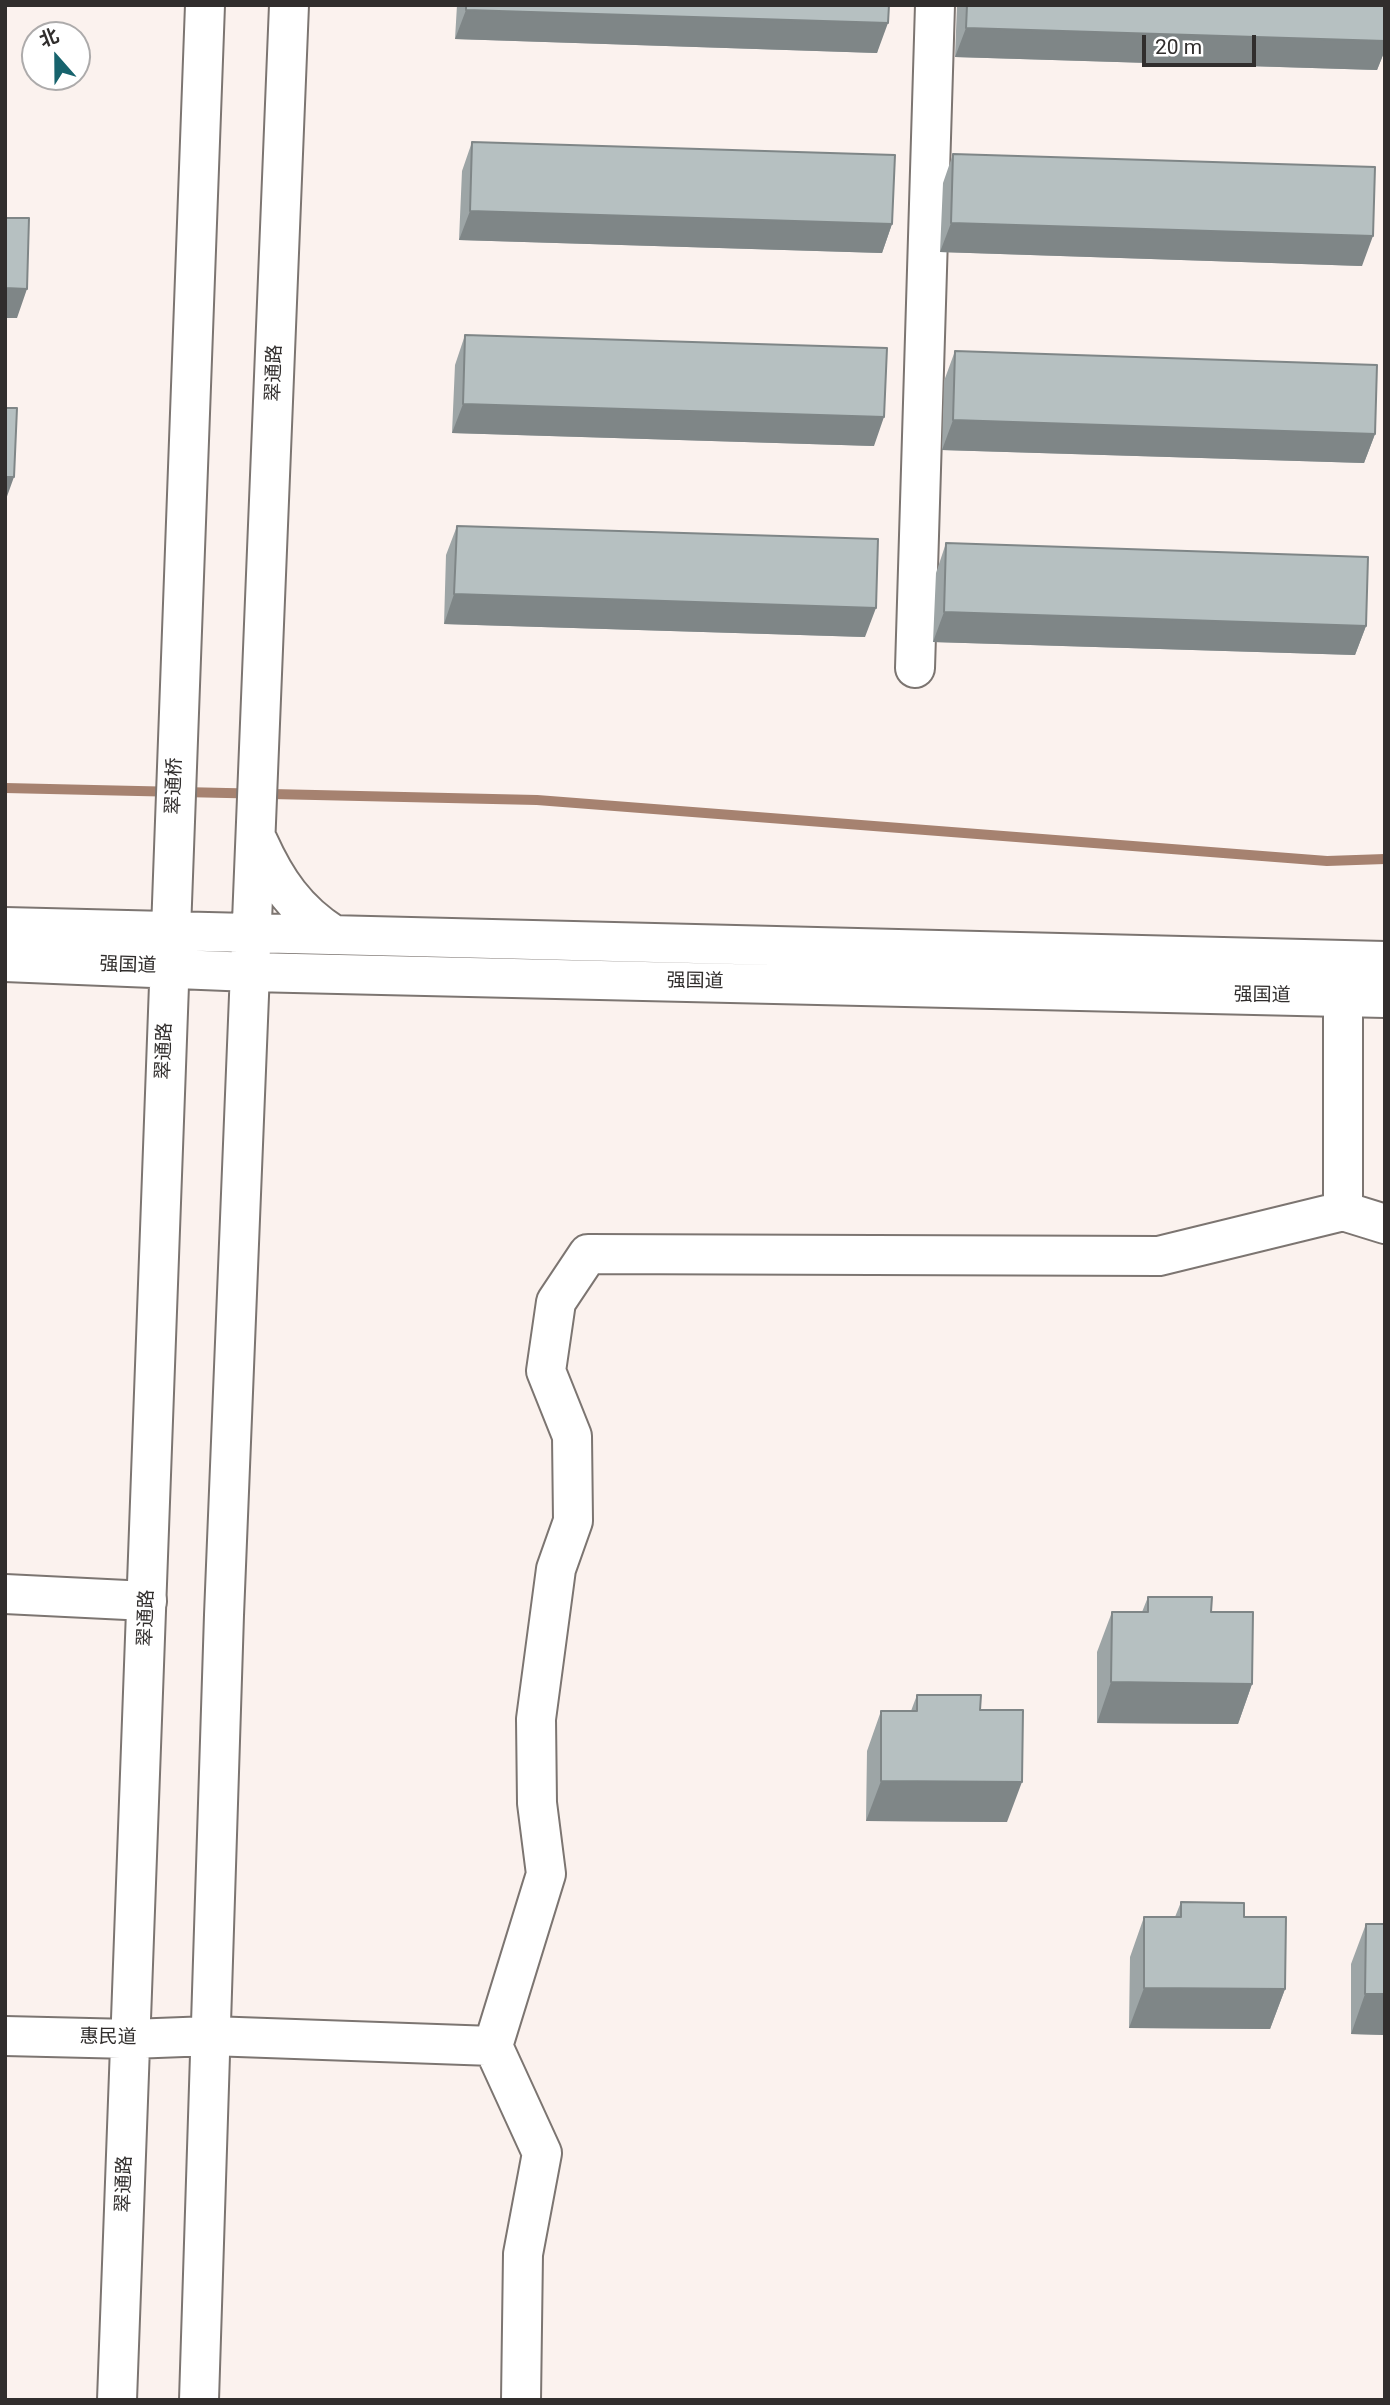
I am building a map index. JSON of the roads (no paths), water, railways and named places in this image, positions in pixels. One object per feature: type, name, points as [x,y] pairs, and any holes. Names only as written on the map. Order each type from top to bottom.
[{"type":"main road","name":"翠通桥","points":[[173,835],[205,5]]},
{"type":"main road","name":"翠通路","points":[[256,837],[289,5]]},
{"type":"main road","points":[[915,668],[935,5]]},
{"type":"main road","name":"翠通路","points":[[117,2400],[173,835]]},
{"type":"main road","points":[[173,835],[182,871],[244,947]]},
{"type":"main road","points":[[256,837],[281,887],[296,907],[334,934]]},
{"type":"main road","points":[[199,2400],[244,947],[256,837]]},
{"type":"main road","name":"强国道","points":[[5,926],[168,949],[244,947],[334,974],[1385,998]]},
{"type":"main road","name":"强国道","points":[[5,962],[168,949],[244,947],[334,934],[1385,961]]},
{"type":"main road","points":[[1343,998],[1343,1211]]},
{"type":"main road","points":[[521,2400],[523,2254],[542,2153],[493,2046],[547,1874],[537,1803],[536,1720],[556,1569],[573,1521],[573,1509],[572,1436],[546,1371],[556,1303],[588,1254],[1159,1256],[1343,1211],[1385,1224]]},
{"type":"main road","points":[[5,1594],[147,1601]]},
{"type":"main road","name":"惠民道","points":[[5,2036],[131,2039],[210,2036],[493,2046]]},
{"type":"waterway","points":[[5,788],[537,800],[1327,861],[1385,859]]}]
